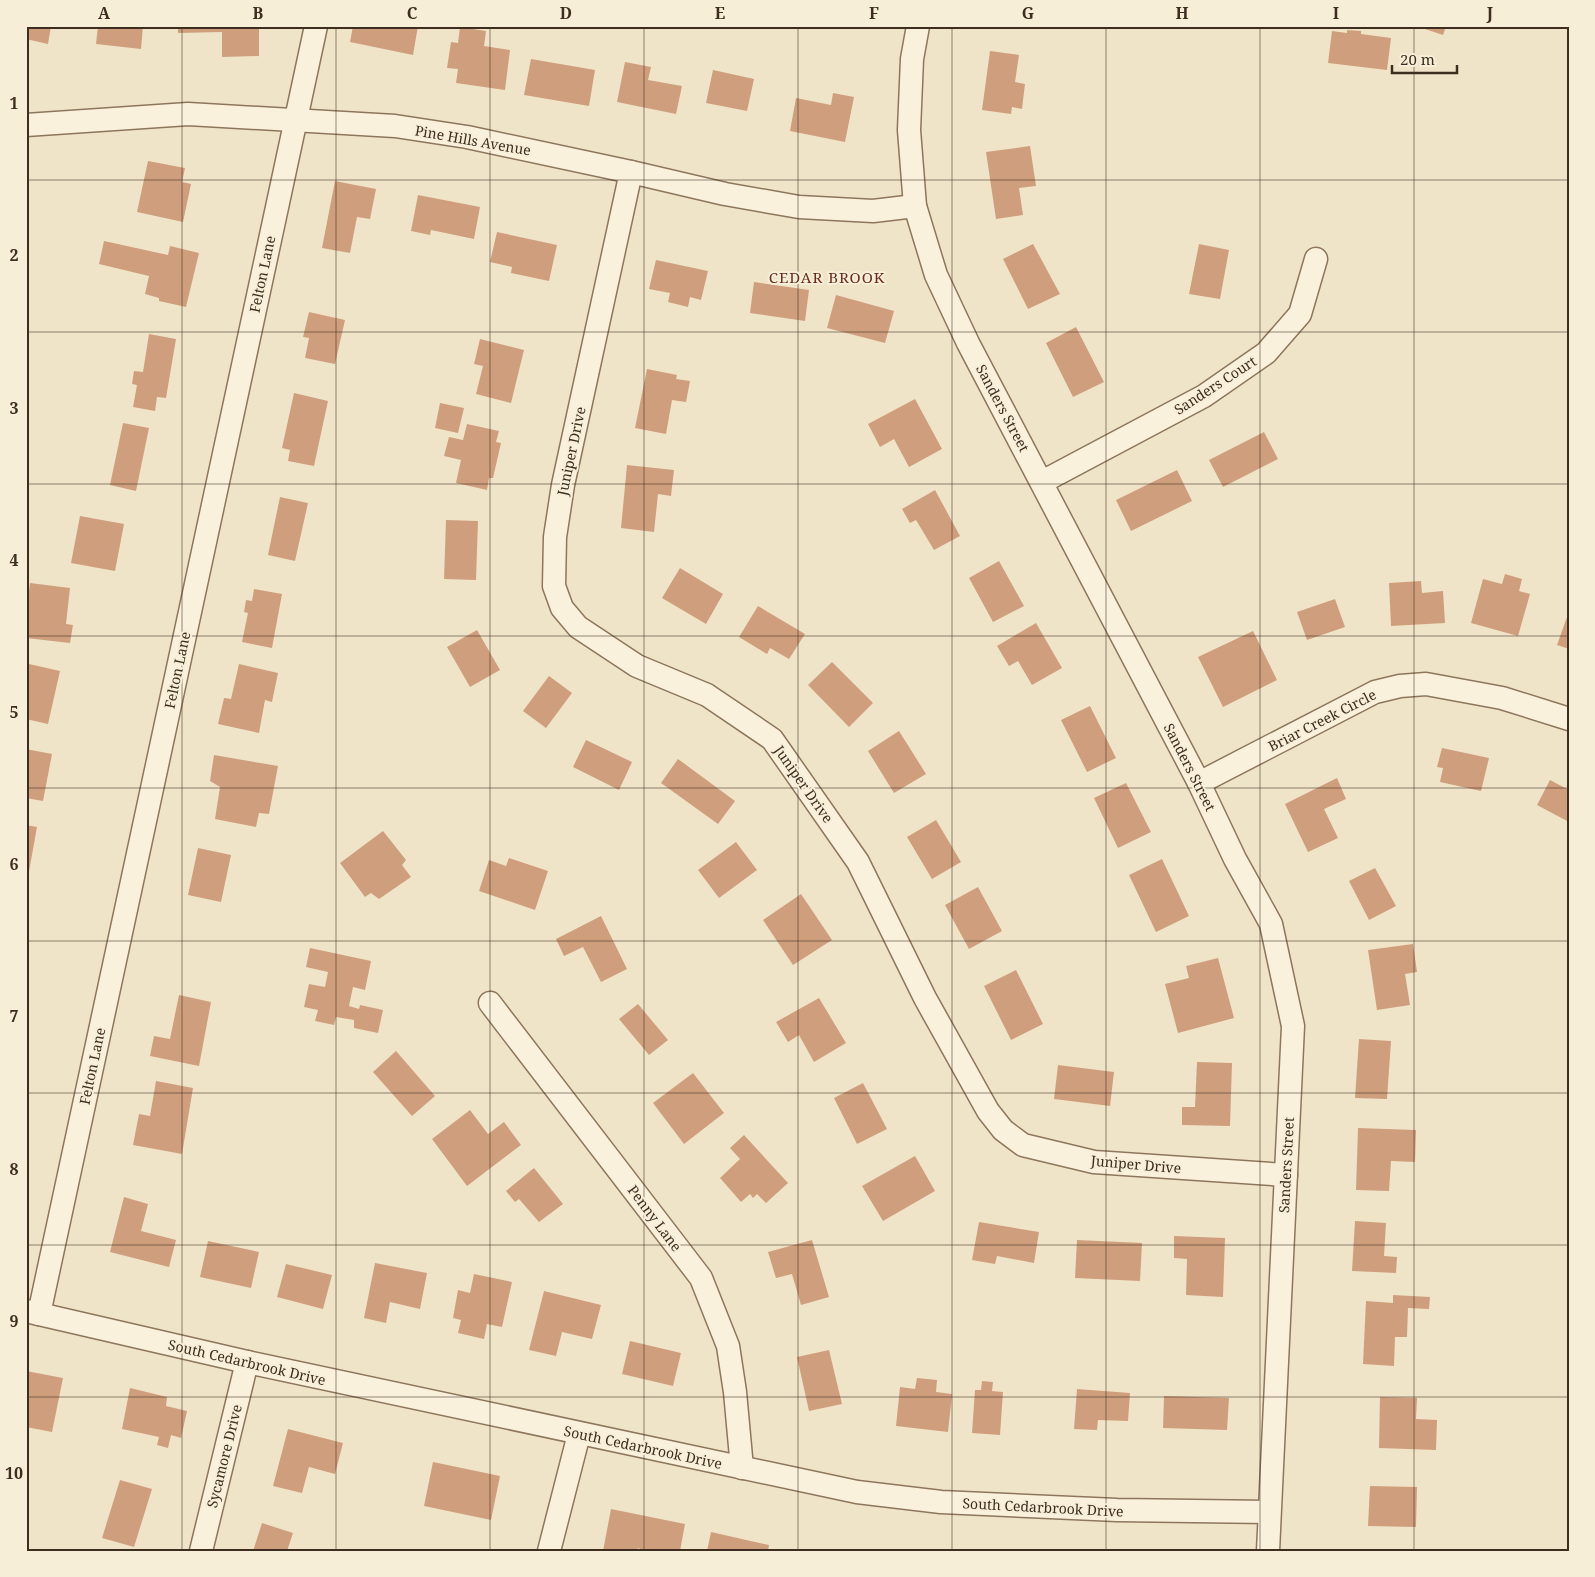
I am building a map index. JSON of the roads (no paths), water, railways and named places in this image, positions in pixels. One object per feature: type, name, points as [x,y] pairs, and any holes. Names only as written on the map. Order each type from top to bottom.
[{"type":"street","name":"Felton Lane","points":[[32,1313],[316,26]]},
{"type":"street","name":"Sanders Street","points":[[918,26],[912,59],[908,130],[915,206],[936,275],[968,344],[1199,782],[1235,859],[1271,924],[1293,1026],[1268,1551]]},
{"type":"street","name":"Pine Hills Avenue","points":[[26,125],[188,114],[395,126],[467,138],[631,172],[725,194],[799,207],[873,211],[915,206]]},
{"type":"street","name":"Juniper Drive","points":[[631,172],[564,485],[555,537],[554,586],[562,608],[578,627],[637,666],[707,695],[772,739],[858,862],[925,998],[988,1111],[1003,1130],[1023,1145],[1094,1162],[1286,1175]]},
{"type":"street","name":"Sanders Court","points":[[1042,482],[1204,396],[1266,353],[1300,314],[1316,259]]},
{"type":"street","name":"Briar Creek Circle","points":[[1199,782],[1374,692],[1400,686],[1426,684],[1502,698],[1569,718]]},
{"type":"street","name":"Penny Lane","points":[[490,1003],[701,1278],[728,1346],[736,1392],[742,1468]]},
{"type":"street","name":"South Cedarbrook Drive","points":[[32,1313],[247,1362],[857,1492],[942,1502],[1117,1510],[1269,1512]]},
{"type":"street","name":"Sycamore Drive","points":[[201,1551],[247,1362]]},
{"type":"street","points":[[549,1551],[579,1434]]},
{"type":"district","name":"CEDAR BROOK","points":[[827,277]]}]
